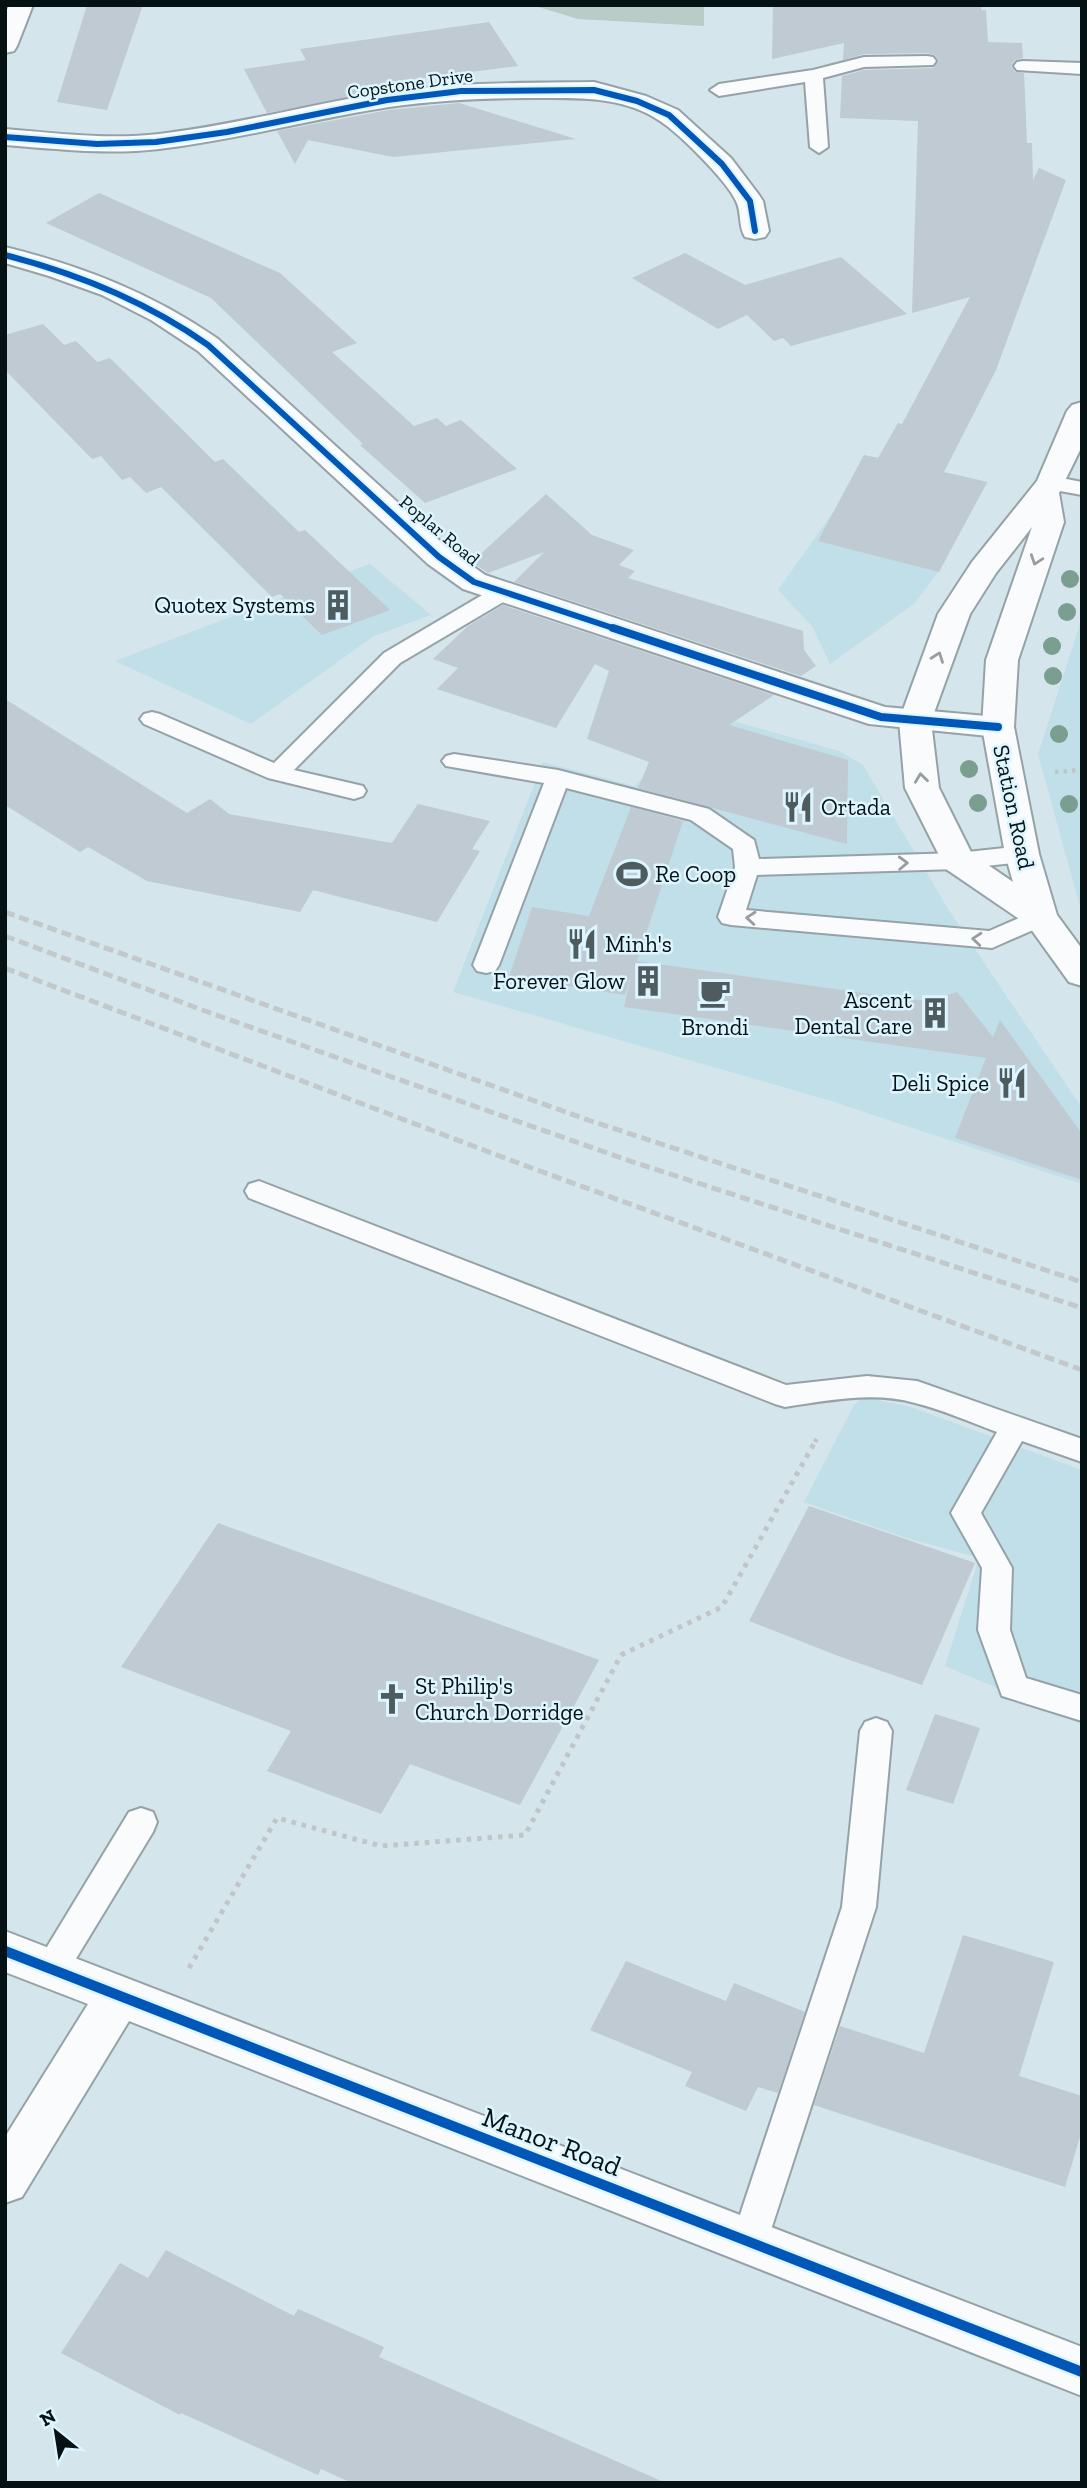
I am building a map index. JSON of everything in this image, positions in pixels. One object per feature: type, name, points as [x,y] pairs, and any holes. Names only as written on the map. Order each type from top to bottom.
[{"type":"street","points":[[5,46],[21,5]]},
{"type":"street","name":"Copstone Drive","points":[[5,138],[97,144],[156,142],[227,132],[387,100],[461,91],[594,90],[637,101],[669,115],[722,164],[750,201],[755,232]]},
{"type":"street","name":"Poplar Road","points":[[5,255],[77,275],[174,320],[208,345],[439,556],[474,582],[881,717],[998,727]]},
{"type":"street","name":"Station Road","points":[[1082,411],[1048,489],[983,569],[954,614],[915,721],[922,788],[958,861],[1040,917],[1082,974]]},
{"type":"street","name":"Station Road","points":[[1040,917],[1022,854],[998,727],[1002,660],[1049,522],[1048,489]]},
{"type":"street","name":"Manor Road","points":[[5,1951],[1082,2372]]},
{"type":"street","points":[[5,2182],[118,1997]]},
{"type":"lane","points":[[719,90],[814,75],[864,62],[927,61]]},
{"type":"lane","points":[[1023,66],[1082,69]]},
{"type":"lane","points":[[814,75],[820,147]]},
{"type":"lane","points":[[1048,489],[1082,489]]},
{"type":"lane","points":[[277,773],[392,658],[502,593]]},
{"type":"lane","points":[[152,719],[277,773],[354,790]]},
{"type":"lane","points":[[454,761],[558,778],[700,814],[745,845],[747,867],[731,916],[992,940],[1040,917]]},
{"type":"lane","points":[[486,965],[558,778]]},
{"type":"lane","points":[[747,867],[958,861],[1022,854]]},
{"type":"lane","points":[[259,1191],[785,1396],[868,1385],[917,1392],[1082,1451]]},
{"type":"lane","points":[[1015,1427],[966,1513],[998,1567],[994,1630],[1013,1687],[1082,1708]]},
{"type":"lane","points":[[749,2242],[859,1907],[876,1731]]},
{"type":"lane","points":[[51,1970],[142,1822]]},
{"type":"path","points":[[1043,773],[1082,770]]},
{"type":"path","points":[[163,2014],[277,1818],[381,1846],[525,1835],[621,1655],[722,1607],[845,1388]]},
{"type":"shaded area","points":[[532,5],[704,5],[704,26],[578,19]]},
{"type":"shaded area","points":[[864,455],[988,482],[938,572],[915,603],[830,664],[812,626],[778,590],[832,514]]},
{"type":"shaded area","points":[[370,564],[431,615],[374,636],[251,724],[115,661]]},
{"type":"shaded area","points":[[1082,618],[1082,914],[1038,754]]},
{"type":"shaded area","points":[[702,712],[839,751],[863,765],[948,909],[1082,1108],[1082,1184],[828,1100],[453,992],[543,762],[635,786]]},
{"type":"shaded area","points":[[863,1397],[911,1407],[1082,1470],[1082,1724],[945,1666],[979,1558],[903,1537],[804,1502],[854,1405]]},
{"type":"building","points":[[87,5],[143,5],[107,110],[57,102]]},
{"type":"building","points":[[773,5],[981,5],[981,10],[986,10],[988,42],[1022,43],[1023,58],[1015,60],[1011,66],[1015,72],[1024,73],[1027,143],[1032,143],[1033,180],[1039,168],[1066,180],[996,370],[944,472],[987,482],[939,572],[818,541],[864,455],[878,458],[898,423],[902,424],[970,297],[912,313],[918,121],[840,118],[842,76],[864,70],[933,68],[939,61],[935,55],[927,53],[864,54],[843,60],[844,43],[772,59]]},
{"type":"building","points":[[489,22],[518,66],[393,82],[408,87],[267,113],[244,69],[306,60],[300,49]]},
{"type":"building","points":[[459,103],[576,139],[393,157],[308,140],[295,164],[277,131],[389,110]]},
{"type":"building","points":[[99,193],[280,273],[357,343],[332,352],[414,426],[437,418],[446,426],[461,420],[517,469],[425,503],[360,445],[363,444],[211,298],[46,223]]},
{"type":"building","points":[[685,253],[745,285],[841,257],[907,314],[791,346],[783,338],[774,341],[747,315],[718,329],[632,278]]},
{"type":"building","points":[[43,324],[64,345],[76,341],[97,362],[110,358],[215,462],[223,459],[299,532],[305,530],[390,610],[322,635],[280,594],[272,597],[161,487],[146,493],[130,477],[122,480],[101,456],[92,459],[5,370],[5,335]]},
{"type":"building","points":[[546,494],[592,535],[634,550],[619,565],[635,571],[628,578],[803,631],[804,650],[816,666],[801,676],[514,582],[544,552],[488,573],[472,562]]},
{"type":"building","points":[[503,605],[774,695],[729,725],[848,760],[847,844],[638,788],[649,762],[587,739],[609,671],[595,664],[556,728],[437,689],[458,668],[433,659],[468,626]]},
{"type":"building","points":[[5,699],[187,813],[210,799],[229,814],[392,843],[418,804],[490,821],[472,849],[480,851],[437,922],[313,890],[300,912],[147,881],[88,847],[80,852],[5,805]]},
{"type":"building","points":[[631,807],[683,821],[637,961],[899,998],[931,1001],[957,992],[993,1037],[1000,1020],[1082,1134],[1082,1180],[955,1138],[986,1058],[624,1007],[631,977],[625,995],[509,977],[532,907],[589,916]]},
{"type":"building","points":[[809,1506],[975,1563],[922,1685],[749,1621]]},
{"type":"building","name":"St Philip's Church Dorridge","points":[[218,1523],[599,1660],[520,1805],[410,1764],[381,1814],[267,1771],[291,1731],[121,1667]]},
{"type":"building","points":[[935,1714],[980,1728],[953,1804],[906,1790]]},
{"type":"building","points":[[963,1935],[1054,1962],[1019,2076],[1082,2096],[1082,2130],[1065,2187],[814,2105],[840,2026],[924,2053]]},
{"type":"building","points":[[626,1961],[726,2001],[734,1983],[805,2012],[778,2093],[758,2087],[746,2111],[685,2086],[692,2072],[590,2030]]},
{"type":"building","points":[[166,2250],[294,2316],[298,2309],[384,2347],[379,2357],[666,2483],[352,2483],[321,2469],[318,2475],[181,2413],[180,2415],[61,2353],[120,2263],[148,2278]]},
{"type":"railway","points":[[5,912],[591,1121],[1082,1282]]},
{"type":"railway","points":[[5,936],[205,1011],[630,1161],[1082,1308]]},
{"type":"railway","points":[[5,968],[510,1160],[1082,1370]]},
{"type":"cycle path","points":[[5,137],[97,144],[156,142],[227,132],[387,100],[461,91],[594,90],[637,101],[669,115],[722,164],[750,201],[755,231]]},
{"type":"cycle path","points":[[5,255],[85,279],[137,301],[208,345],[439,557],[474,582],[881,717],[998,727]]},
{"type":"cycle path","points":[[5,1951],[1082,2372]]},
{"type":"place","name":"Quotex Systems","points":[[338,605]]},
{"type":"place","name":"Ortada","points":[[798,807]]},
{"type":"place","name":"Re Coop","points":[[632,874]]},
{"type":"place","name":"Minh's","points":[[582,944]]},
{"type":"place","name":"Forever Glow","points":[[648,981]]},
{"type":"place","name":"Brondi","points":[[715,993]]},
{"type":"place","name":"Ascent Dental Care","points":[[935,1013]]},
{"type":"place","name":"Deli Spice","points":[[1012,1083]]},
{"type":"place","name":"St Philip's Church Dorridge","points":[[392,1699]]}]
